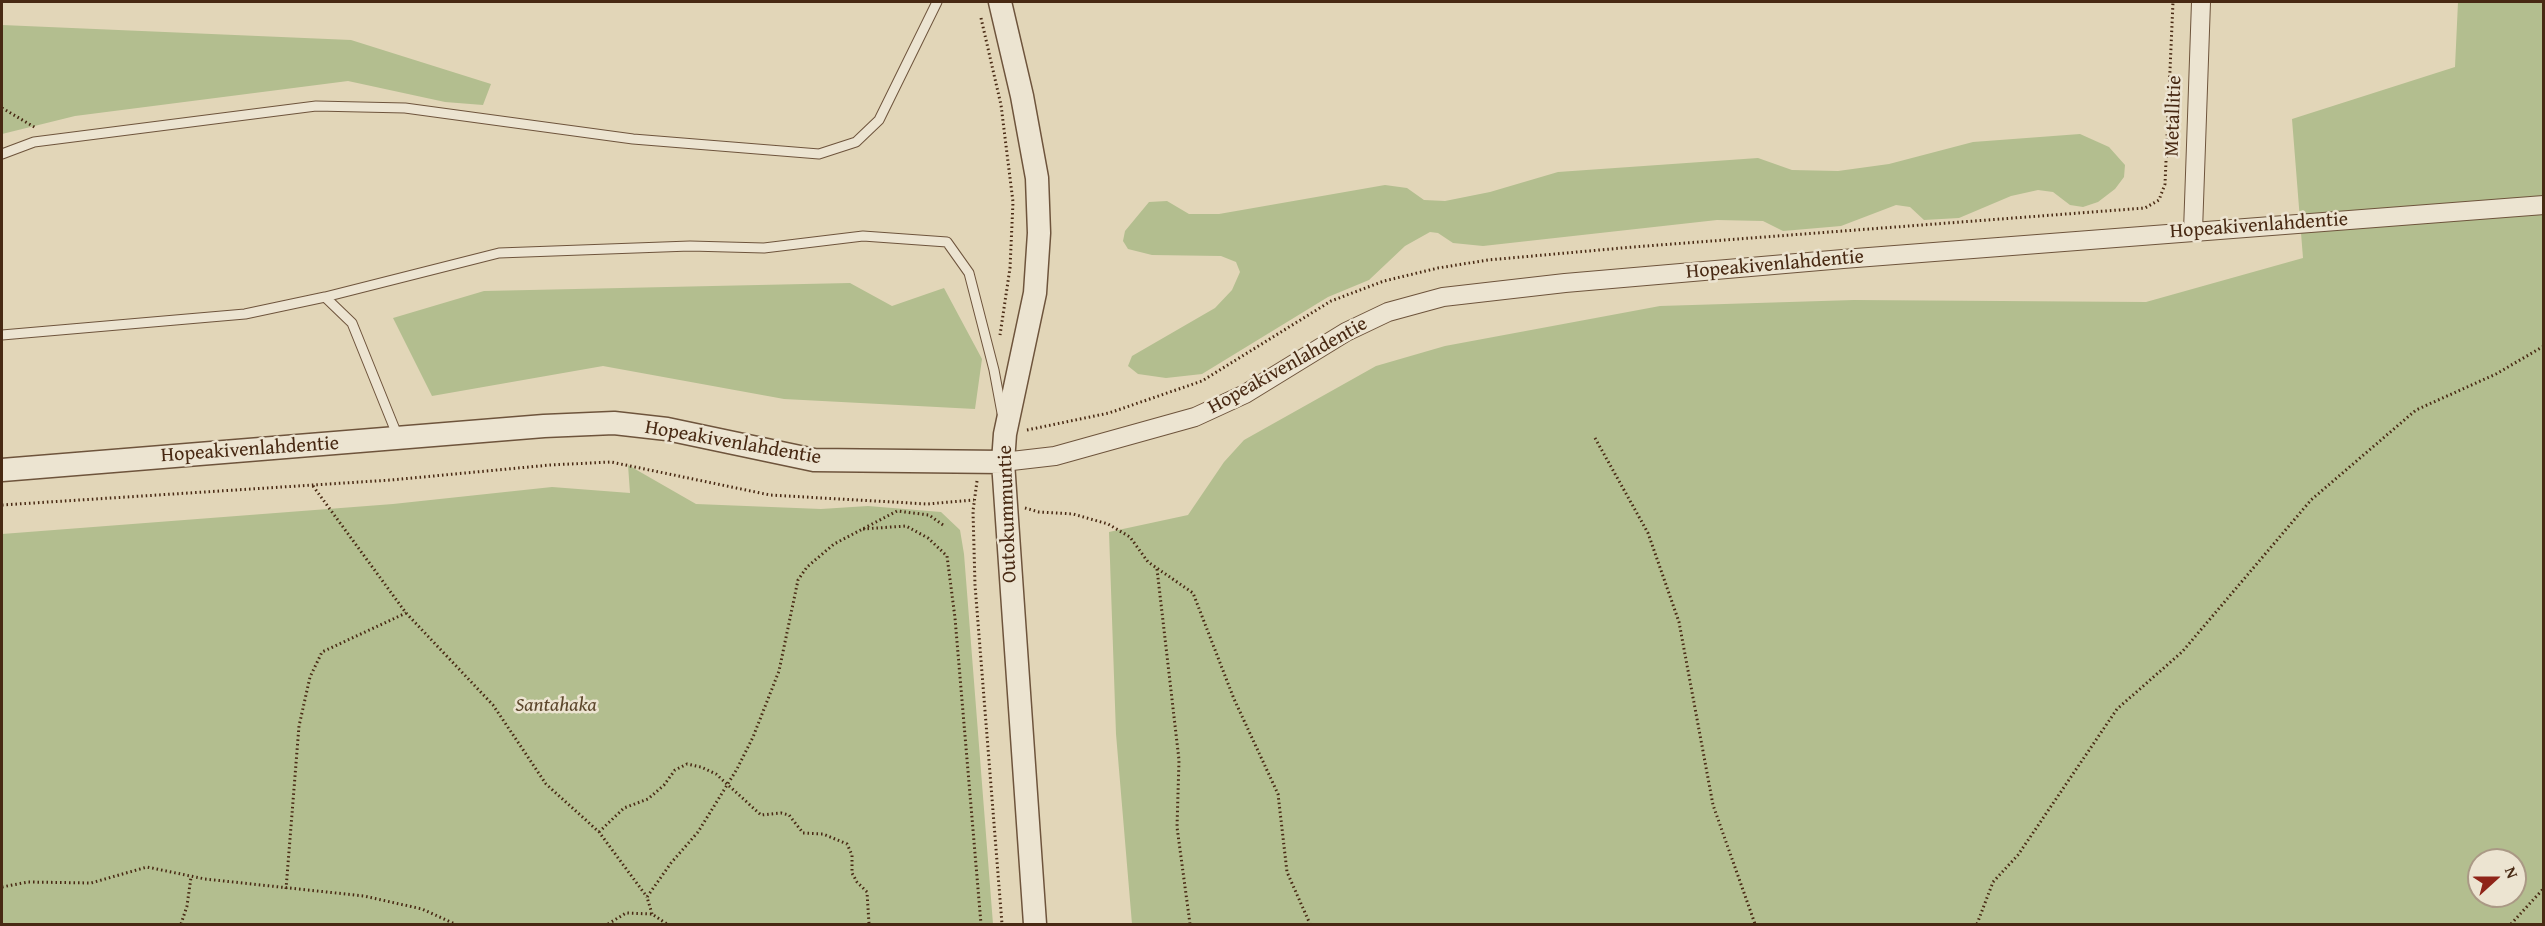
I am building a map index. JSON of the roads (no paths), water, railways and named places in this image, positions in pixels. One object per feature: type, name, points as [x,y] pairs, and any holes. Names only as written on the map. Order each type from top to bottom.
[{"type":"street","name":"Metallitie","points":[[2193,231],[2201,2]]},
{"type":"street","name":"Outokummuntie","points":[[990,7],[1036,169],[1039,232],[1035,293],[1005,434],[1003,462],[1035,924]]},
{"type":"street","name":"Hopeakivenlahdentie","points":[[2,470],[614,423],[667,429],[814,460],[1003,462],[1055,456],[1195,417],[1245,394],[1323,344],[1356,327],[1388,312],[1443,297],[1576,282],[2193,231],[2544,205]]},
{"type":"lane","points":[[2,154],[34,142],[65,140],[127,129],[316,106],[405,108],[633,139],[819,154],[856,141],[879,120],[937,2]]},
{"type":"lane","points":[[2,335],[245,314],[325,297],[499,253],[678,246],[764,248],[863,236],[947,242],[969,273],[994,370],[1005,434]]},
{"type":"lane","points":[[325,297],[352,323],[398,438]]},
{"type":"park label","name":"Santahaka","points":[[556,706]]}]
